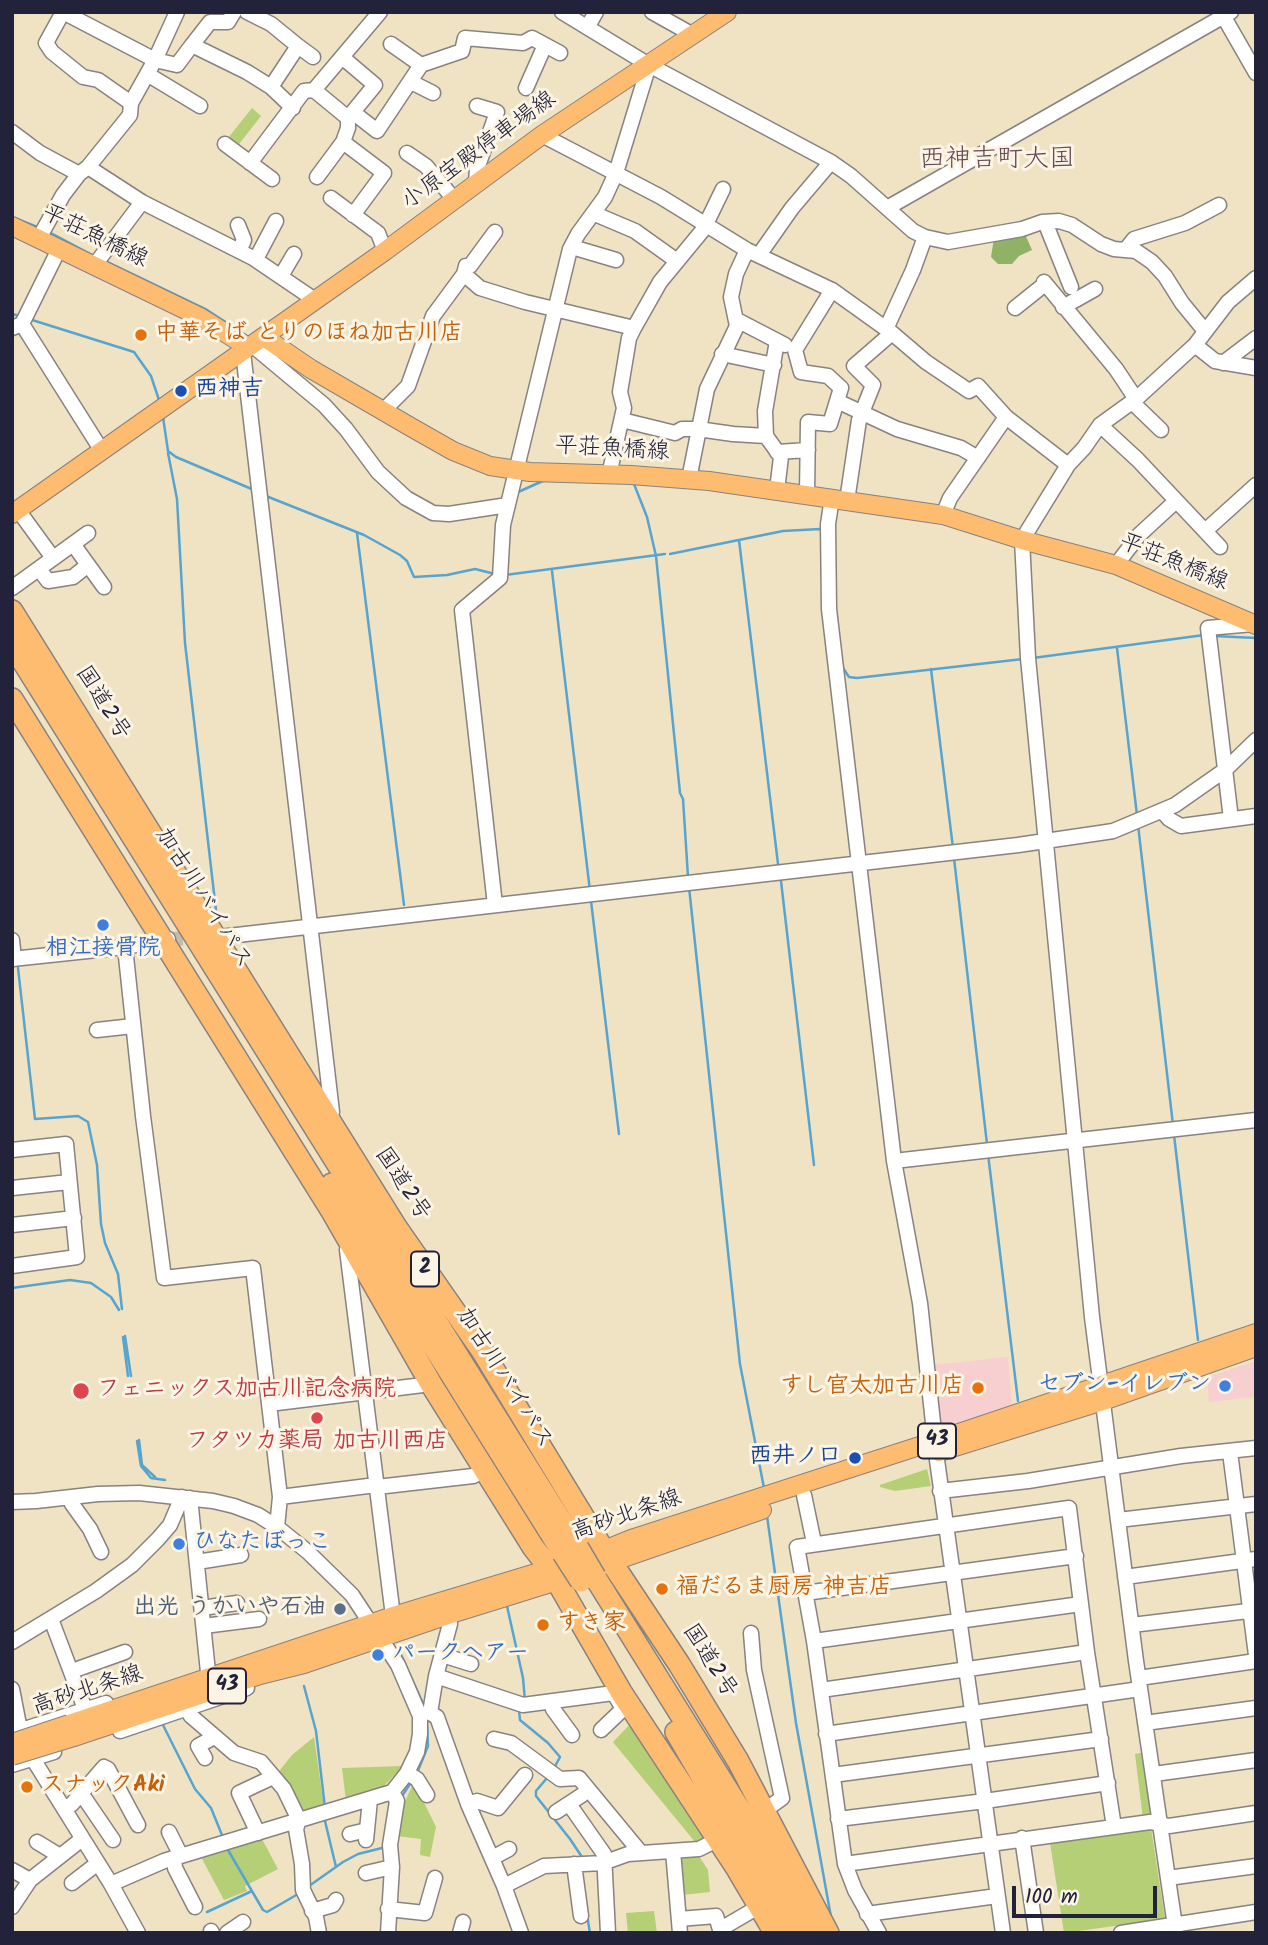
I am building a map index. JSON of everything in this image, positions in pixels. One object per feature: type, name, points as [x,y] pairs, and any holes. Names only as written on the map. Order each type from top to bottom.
[{"type":"highway","name":"国道2号","points":[[12,611],[212,938],[396,1227],[483,1352],[608,1556],[679,1664],[737,1761],[828,1933]]},
{"type":"highway","name":"加古川バイパス","points":[[12,644],[388,1260],[562,1563],[588,1579],[784,1884],[809,1933]]},
{"type":"highway","name":"加古川バイパス","points":[[12,671],[388,1260]]},
{"type":"highway","name":"2","points":[[12,699],[165,939],[297,1155],[431,1384],[533,1546],[562,1563],[617,1693],[717,1840],[775,1933]]},
{"type":"highway","points":[[388,1260],[432,1299],[550,1472],[591,1541],[608,1556],[618,1584],[754,1805],[784,1884]]},
{"type":"highway","points":[[562,1563],[572,1591],[678,1766],[792,1933]]},
{"type":"highway","name":"加古川バイパス","points":[[588,1579],[792,1933]]},
{"type":"main road","name":"小原宝殿停車場線","points":[[15,512],[254,344],[542,135],[727,12]]},
{"type":"main road","name":"平荘魚橋線","points":[[12,226],[43,232],[59,249],[311,369],[453,451],[491,466],[517,470],[690,479],[943,515],[1116,565],[1254,625]]},
{"type":"main road","name":"高砂北条線","points":[[1102,1392],[1256,1333]]},
{"type":"main road","name":"高砂北条線","points":[[15,1735],[72,1730],[304,1664],[377,1630],[393,1616],[562,1563],[608,1556],[631,1539],[766,1502],[1102,1392],[1256,1347]]},
{"type":"main road","name":"高砂北条線","points":[[766,1502],[804,1495],[936,1447]]},
{"type":"main road","name":"高砂北条線","points":[[12,1756],[72,1730],[276,1656],[448,1615],[562,1563]]},
{"type":"street","points":[[131,103],[98,80],[83,77],[52,52],[46,43],[63,12],[155,60],[177,65],[208,17],[228,22],[234,12]]},
{"type":"street","points":[[43,232],[63,195],[130,115],[131,103],[177,12]]},
{"type":"street","points":[[247,12],[271,24],[313,57]]},
{"type":"street","points":[[250,163],[304,92],[314,90],[380,12]]},
{"type":"street","points":[[562,12],[649,65],[831,162],[851,176],[913,232],[948,242],[1022,229],[1045,222],[1059,221],[1072,225],[1101,244],[1114,249],[1136,251],[1152,262],[1205,331]]},
{"type":"street","points":[[588,26],[596,12]]},
{"type":"street","points":[[652,12],[692,35]]},
{"type":"street","points":[[887,208],[1225,14],[1256,73]]},
{"type":"street","points":[[351,116],[377,131],[421,65],[462,51],[465,38],[523,43],[532,38],[560,53]]},
{"type":"street","points":[[391,44],[421,65]]},
{"type":"street","points":[[192,45],[247,72],[271,87],[293,108]]},
{"type":"street","points":[[526,88],[545,45]]},
{"type":"street","points":[[271,87],[298,46]]},
{"type":"street","points":[[317,177],[343,142],[351,116],[375,85],[342,57]]},
{"type":"street","points":[[495,905],[462,610],[501,573],[503,525],[560,286],[578,234],[594,214],[616,173],[649,65]]},
{"type":"street","points":[[147,74],[200,106]]},
{"type":"street","points":[[411,82],[433,93]]},
{"type":"street","points":[[314,90],[376,136]]},
{"type":"street","points":[[476,182],[477,169],[497,112],[477,106]]},
{"type":"street","points":[[12,132],[40,153],[83,170],[256,260],[315,300]]},
{"type":"street","points":[[542,135],[678,206],[753,252],[832,290],[889,331],[926,362],[969,391],[978,386],[1006,417],[1069,465]]},
{"type":"street","points":[[343,142],[384,173],[353,215]]},
{"type":"street","points":[[225,144],[272,180]]},
{"type":"street","points":[[407,153],[426,166],[454,199]]},
{"type":"street","points":[[690,479],[707,389],[735,332],[737,320],[731,297],[736,274],[831,162]]},
{"type":"street","points":[[609,475],[625,408],[620,392],[634,328],[660,282],[706,225],[723,189]]},
{"type":"street","points":[[331,198],[378,233],[385,250]]},
{"type":"street","points":[[94,266],[142,202]]},
{"type":"street","points":[[1126,249],[1133,239],[1185,223],[1219,205]]},
{"type":"street","points":[[594,214],[635,231],[677,261]]},
{"type":"street","points":[[256,260],[276,221]]},
{"type":"street","points":[[1045,222],[1071,287]]},
{"type":"street","points":[[238,225],[244,240],[239,251]]},
{"type":"street","points":[[383,411],[408,386],[433,316],[464,274],[466,266],[470,266],[495,232]]},
{"type":"street","points":[[925,237],[889,331],[854,366],[873,385],[861,413],[840,500],[828,535],[829,609],[894,1161],[920,1303],[940,1491],[947,1524],[958,1621],[1003,1933]]},
{"type":"street","points":[[572,247],[616,260]]},
{"type":"street","points":[[59,249],[21,322],[102,451]]},
{"type":"street","points":[[281,276],[294,254]]},
{"type":"street","points":[[464,274],[480,288],[540,307],[634,328]]},
{"type":"street","points":[[1175,1929],[1125,1577],[1092,1317],[1045,841],[1029,661],[1022,540],[1069,465],[1100,425],[1134,400],[1195,345],[1227,302],[1256,278]]},
{"type":"street","points":[[1015,308],[1045,283],[1116,369],[1134,400],[1161,430]]},
{"type":"street","points":[[1063,307],[1095,289]]},
{"type":"street","points":[[807,495],[808,422],[830,424],[840,385],[828,376],[801,372],[795,350],[832,290]]},
{"type":"street","points":[[737,320],[795,350]]},
{"type":"street","points":[[1223,363],[1256,338]]},
{"type":"street","points":[[777,341],[765,411],[766,436],[781,457],[777,490]]},
{"type":"street","points":[[254,344],[260,493],[332,1112],[328,1120]]},
{"type":"street","points":[[254,344],[324,405],[378,472],[406,498],[432,513],[471,512],[510,498]]},
{"type":"street","points":[[1195,345],[1215,360],[1256,368]]},
{"type":"street","points":[[722,354],[774,365]]},
{"type":"street","points":[[837,401],[897,429],[961,448],[978,458]]},
{"type":"street","points":[[943,515],[950,498],[1006,417]]},
{"type":"street","points":[[622,421],[675,433],[682,429],[698,429],[766,436]]},
{"type":"street","points":[[1100,425],[1138,460],[1220,547]]},
{"type":"street","points":[[777,452],[808,450]]},
{"type":"street","points":[[1205,531],[1255,488]]},
{"type":"street","points":[[1116,565],[1139,535],[1176,501]]},
{"type":"street","points":[[15,512],[53,558]]},
{"type":"street","points":[[12,589],[88,533]]},
{"type":"street","points":[[73,544],[104,587]]},
{"type":"street","points":[[39,569],[48,581],[73,577],[88,565]]},
{"type":"street","points":[[1231,819],[1209,634],[1254,625]]},
{"type":"street","points":[[212,938],[1100,833],[1175,805],[1225,770],[1256,740]]},
{"type":"street","points":[[1161,811],[1181,825],[1256,816]]},
{"type":"street","points":[[12,940],[13,959],[125,947],[165,939]]},
{"type":"street","points":[[125,947],[164,1278],[253,1268],[280,1502],[277,1527]]},
{"type":"street","points":[[97,1030],[133,1026]]},
{"type":"street","points":[[894,1161],[1256,1120]]},
{"type":"street","points":[[12,1150],[66,1144],[78,1257],[12,1266]]},
{"type":"street","points":[[12,1188],[69,1182]]},
{"type":"street","points":[[12,1225],[74,1218]]},
{"type":"street","points":[[350,1244],[347,1250],[363,1391],[393,1616]]},
{"type":"street","points":[[269,1404],[431,1384]]},
{"type":"street","points":[[940,1491],[1181,1456],[1256,1448]]},
{"type":"street","points":[[1230,1452],[1237,1507],[1250,1560],[1256,1655]]},
{"type":"street","points":[[280,1502],[376,1486],[472,1476],[486,1469]]},
{"type":"street","points":[[12,1502],[129,1493],[186,1497],[234,1506],[258,1515],[277,1527],[344,1584],[377,1630],[425,1714],[437,1717],[468,1804],[504,1886],[521,1933]]},
{"type":"street","points":[[804,1495],[814,1543]]},
{"type":"street","points":[[71,1497],[72,1504],[90,1529],[100,1552]]},
{"type":"street","points":[[186,1497],[197,1562],[208,1672]]},
{"type":"street","points":[[12,1642],[132,1566],[170,1525],[186,1497]]},
{"type":"street","points":[[1118,1520],[1256,1504]]},
{"type":"street","points":[[879,1933],[855,1890],[845,1864],[814,1641],[797,1547],[1069,1508],[1087,1653],[1114,1827]]},
{"type":"street","points":[[197,1562],[241,1556]]},
{"type":"street","points":[[805,1593],[1076,1556]]},
{"type":"street","points":[[1125,1577],[1250,1560]]},
{"type":"street","points":[[202,1608],[237,1603]]},
{"type":"street","points":[[814,1641],[1081,1604]]},
{"type":"street","points":[[1132,1625],[1253,1611]]},
{"type":"street","points":[[388,1933],[388,1868],[395,1800],[412,1776],[425,1714],[450,1624],[448,1615]]},
{"type":"street","points":[[51,1619],[85,1709]]},
{"type":"street","points":[[204,1626],[259,1619]]},
{"type":"street","points":[[755,1641],[782,1798],[764,1811]]},
{"type":"street","points":[[72,1671],[125,1652]]},
{"type":"street","points":[[821,1690],[1087,1653]]},
{"type":"street","points":[[15,1735],[85,1709],[248,1658],[276,1656]]},
{"type":"street","points":[[442,1656],[471,1664]]},
{"type":"street","points":[[826,1734],[1095,1695],[1256,1661]]},
{"type":"street","points":[[12,1765],[187,1710],[304,1664]]},
{"type":"street","points":[[436,1676],[517,1704],[617,1693],[623,1709],[601,1730]]},
{"type":"street","points":[[12,1689],[15,1735],[98,1863],[138,1933]]},
{"type":"street","points":[[551,1702],[572,1735]]},
{"type":"street","points":[[1145,1723],[1256,1708]]},
{"type":"street","points":[[187,1710],[234,1754],[261,1762],[284,1789],[299,1820],[296,1829],[303,1890],[319,1933]]},
{"type":"street","points":[[205,1758],[198,1746],[214,1737]]},
{"type":"street","points":[[494,1739],[512,1744],[560,1779],[579,1778],[641,1853]]},
{"type":"street","points":[[833,1776],[1101,1739]]},
{"type":"street","points":[[1154,1774],[1256,1760]]},
{"type":"street","points":[[64,1810],[101,1769],[108,1769],[138,1825]]},
{"type":"street","points":[[412,1776],[427,1795]]},
{"type":"street","points":[[258,1833],[239,1793],[273,1777]]},
{"type":"street","points":[[468,1804],[477,1801],[498,1808],[512,1798],[520,1777]]},
{"type":"street","points":[[838,1819],[1108,1783]]},
{"type":"street","points":[[81,1793],[113,1840]]},
{"type":"street","points":[[556,1812],[582,1795]]},
{"type":"street","points":[[111,1884],[178,1856],[299,1820],[370,1800],[395,1800]]},
{"type":"street","points":[[350,1834],[367,1835],[370,1800]]},
{"type":"street","points":[[569,1804],[604,1854],[608,1933]]},
{"type":"street","points":[[845,1864],[1150,1822],[1169,1826],[1256,1813]]},
{"type":"street","points":[[169,1832],[178,1856],[175,1868],[195,1907]]},
{"type":"street","points":[[12,1907],[30,1880],[82,1839]]},
{"type":"street","points":[[1022,1839],[1036,1933]]},
{"type":"street","points":[[504,1886],[544,1866],[603,1863],[628,1854],[699,1849],[717,1840]]},
{"type":"street","points":[[37,1842],[60,1856]]},
{"type":"street","points":[[492,1858],[509,1850]]},
{"type":"street","points":[[673,1851],[680,1926],[716,1916],[723,1930],[760,1906]]},
{"type":"street","points":[[72,1883],[98,1863]]},
{"type":"street","points":[[574,1864],[581,1916]]},
{"type":"street","points":[[1168,1878],[1256,1866]]},
{"type":"street","points":[[366,1873],[388,1868]]},
{"type":"street","points":[[12,1870],[30,1880]]},
{"type":"street","points":[[388,1909],[425,1913],[434,1895],[435,1878]]},
{"type":"street","points":[[867,1914],[997,1896]]},
{"type":"street","points":[[312,1911],[333,1905],[336,1900]]},
{"type":"street","points":[[1121,1933],[1175,1929],[1256,1912]]},
{"type":"street","points":[[227,1933],[243,1922]]},
{"type":"shaded area","name":"すし官太加古川店","points":[[1008,1357],[1012,1405],[940,1429],[933,1365]]},
{"type":"shaded area","points":[[1256,1361],[1256,1397],[1209,1402],[1207,1377]]},
{"type":"green space","points":[[252,108],[261,116],[236,148],[228,138]]},
{"type":"green space","points":[[1025,234],[1032,250],[1019,256],[1012,264],[998,264],[991,257],[994,238]]},
{"type":"green space","points":[[927,1469],[931,1486],[895,1491],[880,1487],[880,1485]]},
{"type":"green space","points":[[634,1720],[707,1835],[704,1841],[695,1842],[613,1742]]},
{"type":"green space","points":[[314,1737],[324,1808],[302,1817],[276,1775],[292,1755]]},
{"type":"green space","points":[[1145,1752],[1154,1812],[1150,1818],[1143,1819],[1135,1754]]},
{"type":"green space","points":[[403,1766],[384,1786],[346,1801],[342,1768]]},
{"type":"green space","points":[[414,1782],[436,1827],[430,1857],[420,1855],[421,1839],[396,1836],[401,1810]]},
{"type":"green space","points":[[1151,1828],[1165,1919],[1064,1933],[1050,1843]]},
{"type":"green space","points":[[262,1839],[278,1869],[245,1886],[247,1891],[224,1900],[201,1857]]},
{"type":"green space","points":[[697,1853],[708,1870],[710,1892],[682,1895],[678,1862],[682,1856]]},
{"type":"green space","points":[[654,1911],[657,1933],[628,1933],[626,1913]]},
{"type":"waterway","points":[[12,217],[40,228]]},
{"type":"waterway","points":[[49,232],[96,257]]},
{"type":"waterway","points":[[105,261],[207,310],[250,338]]},
{"type":"waterway","points":[[12,314],[20,316]]},
{"type":"waterway","points":[[29,319],[134,352],[151,376],[159,400]]},
{"type":"waterway","points":[[163,417],[168,451],[176,457],[254,490]]},
{"type":"waterway","points":[[168,453],[177,499],[185,643],[217,919]]},
{"type":"waterway","points":[[516,493],[545,480]]},
{"type":"waterway","points":[[634,484],[647,517],[656,556],[680,793],[683,799],[688,877]]},
{"type":"waterway","points":[[266,496],[364,535],[400,555],[407,561],[414,577],[447,575],[475,569],[495,574]]},
{"type":"waterway","points":[[670,554],[783,531],[820,529],[823,532]]},
{"type":"waterway","points":[[357,533],[404,905]]},
{"type":"waterway","points":[[739,540],[778,864]]},
{"type":"waterway","points":[[505,575],[665,554]]},
{"type":"waterway","points":[[552,571],[590,891]]},
{"type":"waterway","points":[[1033,658],[1204,635]]},
{"type":"waterway","points":[[1214,636],[1256,638]]},
{"type":"waterway","points":[[1117,648],[1137,815]]},
{"type":"waterway","points":[[843,668],[849,677],[857,678],[1023,659]]},
{"type":"waterway","points":[[931,669],[953,848]]},
{"type":"waterway","points":[[1138,825],[1173,1125]]},
{"type":"waterway","points":[[954,858],[987,1144]]},
{"type":"waterway","points":[[781,881],[814,1165]]},
{"type":"waterway","points":[[689,887],[740,1364],[764,1488]]},
{"type":"waterway","points":[[591,901],[619,1134]]},
{"type":"waterway","points":[[18,968],[35,1119],[78,1116],[88,1122],[97,1165],[101,1224],[105,1243],[118,1274],[122,1309]]},
{"type":"waterway","points":[[1174,1135],[1198,1340]]},
{"type":"waterway","points":[[988,1154],[1018,1401]]},
{"type":"waterway","points":[[12,1288],[70,1280],[91,1283],[111,1297],[119,1310]]},
{"type":"waterway","points":[[125,1336],[131,1376]]},
{"type":"waterway","points":[[123,1337],[128,1376]]},
{"type":"waterway","points":[[139,1440],[142,1465],[155,1477]]},
{"type":"waterway","points":[[137,1441],[141,1466],[151,1478],[165,1480]]},
{"type":"waterway","points":[[767,1516],[796,1723],[831,1917]]},
{"type":"waterway","points":[[507,1606],[523,1678],[525,1701]]},
{"type":"waterway","points":[[398,1648],[424,1706]]},
{"type":"waterway","points":[[304,1686],[316,1731],[325,1808]]},
{"type":"waterway","points":[[519,1710],[520,1720],[548,1743],[560,1757],[553,1770]]},
{"type":"waterway","points":[[163,1725],[195,1789],[211,1808],[222,1835]]},
{"type":"waterway","points":[[417,1773],[428,1746],[427,1725]]},
{"type":"waterway","points":[[547,1778],[536,1791],[536,1796],[582,1857]]},
{"type":"waterway","points":[[402,1796],[412,1781]]},
{"type":"waterway","points":[[325,1821],[336,1867]]},
{"type":"waterway","points":[[309,1886],[358,1854],[386,1847]]},
{"type":"waterway","points":[[228,1850],[263,1910],[267,1912],[298,1894]]},
{"type":"waterway","points":[[207,1912],[252,1891]]},
{"type":"waterway","points":[[587,1915],[590,1933]]},
{"type":"tunnel","points":[[169,939],[203,938]]},
{"type":"place","name":"中華そば とりのほね加古川店","points":[[141,335]]},
{"type":"place","name":"西神吉","points":[[181,391]]},
{"type":"place","name":"相江接骨院","points":[[103,925]]},
{"type":"place","name":"セブン-イレブン","points":[[1225,1386]]},
{"type":"place","name":"すし官太加古川店","points":[[978,1388]]},
{"type":"place","name":"フェニックス加古川記念病院","points":[[81,1391]]},
{"type":"place","name":"フタツカ薬局 加古川西店","points":[[317,1418]]},
{"type":"place","name":"西井ノ口","points":[[855,1458]]},
{"type":"place","name":"ひなたぼっこ","points":[[179,1544]]},
{"type":"place","name":"福だるま厨房 神吉店","points":[[662,1589]]},
{"type":"place","name":"出光 うかいや石油","points":[[340,1609]]},
{"type":"place","name":"すき家","points":[[543,1625]]},
{"type":"place","name":"パークヘアー","points":[[378,1655]]},
{"type":"place","name":"スナックAki","points":[[27,1787]]},
{"type":"district","name":"西神吉町大国","points":[[997,162]]}]
